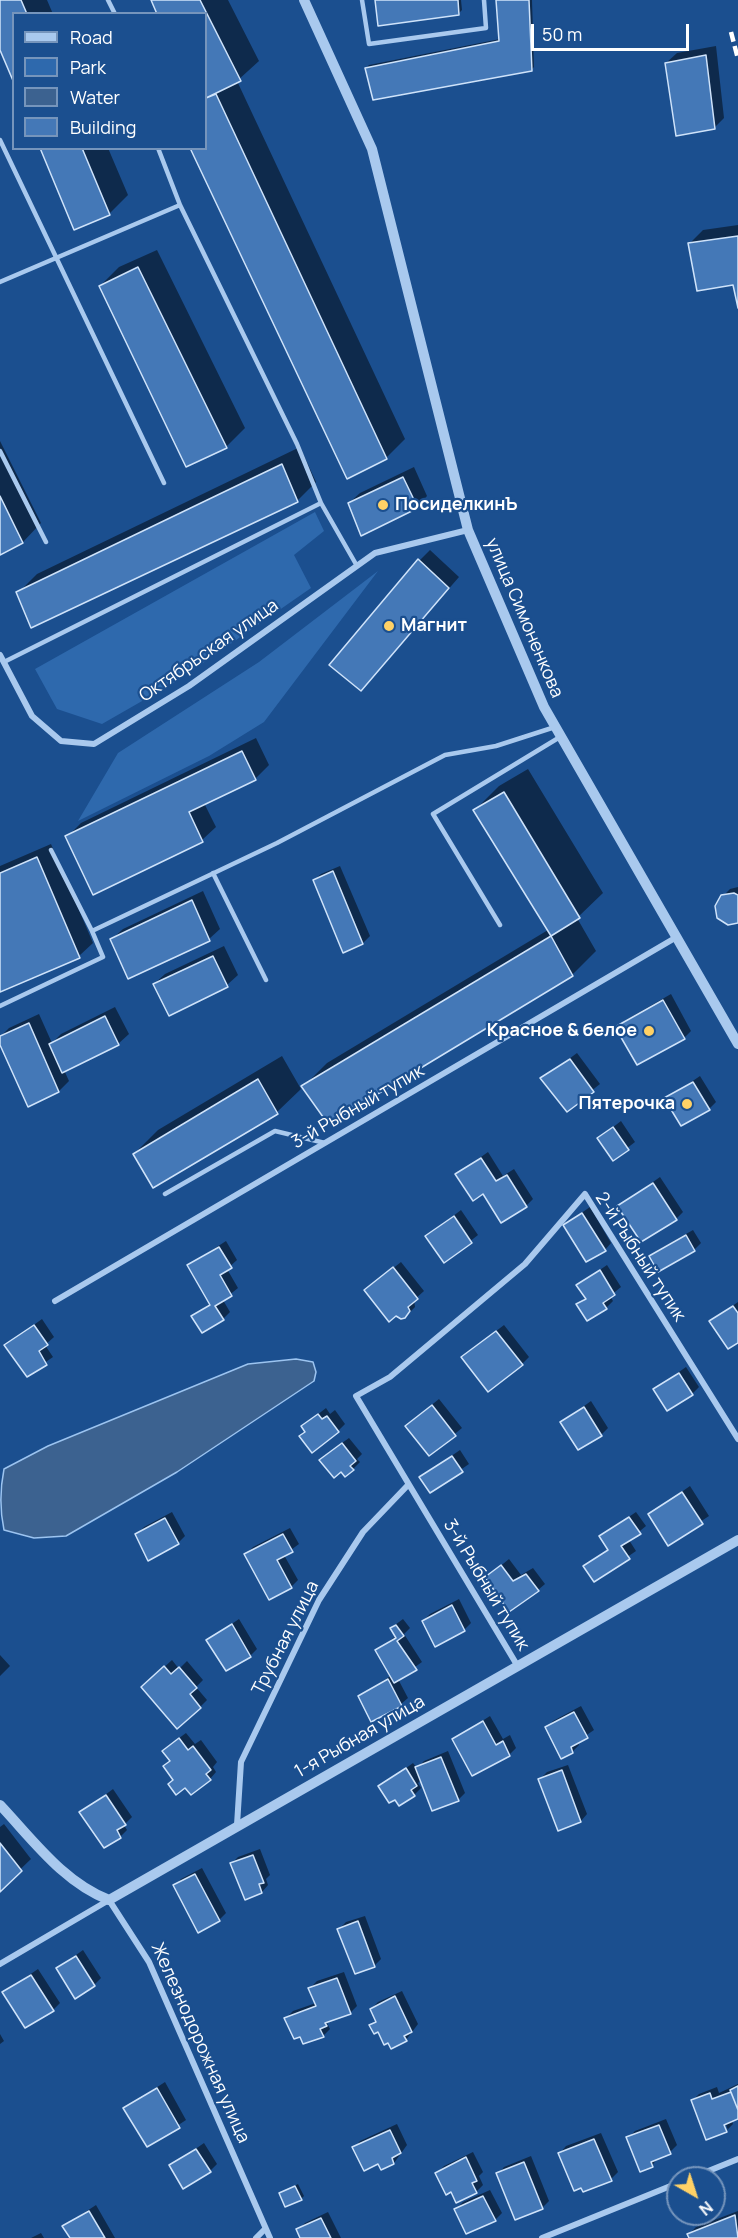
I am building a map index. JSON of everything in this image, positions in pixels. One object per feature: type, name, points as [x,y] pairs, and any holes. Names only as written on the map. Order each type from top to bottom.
[{"type":"street","name":"улица Симоненкова","points":[[304,0],[372,149],[468,530],[558,732],[738,1044]]},
{"type":"street","name":"Октябрьская улица","points":[[2,658],[32,716],[61,741],[94,744],[189,686],[375,553],[468,530]]},
{"type":"street","name":"3-й Рыбный тупик","points":[[55,1301],[675,938]]},
{"type":"street","name":"2-й Рыбный тупик","points":[[356,1396],[390,1377],[525,1264],[585,1194],[738,1439]]},
{"type":"street","name":"3-й Рыбный тупик","points":[[356,1396],[517,1665]]},
{"type":"street","name":"Трубная улица","points":[[237,1825],[241,1762],[319,1600],[363,1532],[408,1485]]},
{"type":"street","name":"1-я Рыбная улица","points":[[0,1964],[237,1825],[738,1540]]},
{"type":"street","points":[[0,1805],[70,1879],[87,1892],[109,1900]]},
{"type":"street","name":"Железнодорожная улица","points":[[109,1900],[149,1962],[270,2238]]},
{"type":"street","points":[[721,2166],[738,2159]]},
{"type":"street","points":[[542,2238],[666,2188]]},
{"type":"street","points":[[256,2238],[265,2229]]},
{"type":"lane","points":[[362,0],[369,44],[486,28],[484,0]]},
{"type":"lane","points":[[0,140],[164,483]]},
{"type":"lane","points":[[159,150],[180,205],[292,433],[321,503],[357,566]]},
{"type":"lane","points":[[0,282],[180,205]]},
{"type":"lane","points":[[0,451],[46,542]]},
{"type":"lane","points":[[2,658],[321,503]]},
{"type":"lane","points":[[92,931],[213,873],[445,755],[558,732]]},
{"type":"lane","points":[[500,925],[433,814],[558,732]]},
{"type":"lane","points":[[0,1005],[103,957],[51,850]]},
{"type":"lane","points":[[213,873],[266,980]]},
{"type":"lane","points":[[165,1194],[275,1131],[325,1143]]},
{"type":"green space","points":[[315,512],[324,531],[294,555],[311,588],[177,681],[102,724],[57,709],[35,669]]},
{"type":"green space","points":[[378,571],[264,722],[209,756],[78,821],[118,753],[259,662]]},
{"type":"water","points":[[296,1359],[313,1362],[316,1372],[314,1381],[177,1472],[66,1536],[34,1538],[4,1530],[1,1500],[4,1469],[48,1446],[248,1364]]},
{"type":"building","points":[[0,0],[21,0],[26,12],[12,12],[12,78],[0,50]]},
{"type":"building","points":[[151,0],[200,0],[206,12],[156,12]]},
{"type":"building","points":[[375,0],[458,0],[459,15],[378,26]]},
{"type":"building","points":[[496,0],[529,0],[532,71],[373,100],[365,68],[499,41]]},
{"type":"building","points":[[207,14],[241,81],[207,98]]},
{"type":"building","points":[[706,55],[715,129],[676,136],[665,63]]},
{"type":"building","points":[[216,94],[387,459],[347,479],[191,150],[207,150],[207,98]]},
{"type":"building","points":[[41,150],[83,150],[110,215],[74,230]]},
{"type":"building","points":[[738,236],[738,308],[733,285],[697,291],[688,243]]},
{"type":"building","points":[[138,267],[227,448],[186,467],[99,286]]},
{"type":"building","points":[[282,464],[298,502],[31,628],[16,592]]},
{"type":"building","name":"ПосиделкинЪ","points":[[403,477],[418,508],[361,536],[348,503]]},
{"type":"building","points":[[0,496],[23,543],[0,555]]},
{"type":"building","name":"Магнит","points":[[418,559],[449,588],[361,691],[329,665]]},
{"type":"building","points":[[242,751],[256,780],[189,812],[203,842],[93,895],[65,836]]},
{"type":"building","points":[[504,792],[580,918],[551,936],[473,810]]},
{"type":"building","points":[[37,857],[80,958],[0,992],[0,873]]},
{"type":"building","points":[[333,871],[363,944],[343,953],[313,880]]},
{"type":"building","points":[[734,893],[738,895],[738,923],[728,925],[717,918],[715,906],[721,895]]},
{"type":"building","points":[[192,900],[210,941],[128,979],[110,939]]},
{"type":"building","points":[[551,936],[573,976],[328,1124],[301,1086]]},
{"type":"building","points":[[213,956],[228,987],[169,1016],[153,984]]},
{"type":"building","points":[[663,1000],[685,1039],[637,1065],[615,1027]]},
{"type":"building","points":[[105,1016],[119,1045],[62,1073],[49,1044]]},
{"type":"building","points":[[29,1023],[59,1092],[28,1107],[0,1045],[0,1036]]},
{"type":"building","points":[[570,1059],[594,1092],[567,1112],[540,1078]]},
{"type":"building","points":[[258,1079],[278,1114],[153,1188],[133,1154]]},
{"type":"building","points":[[693,1082],[710,1110],[681,1126],[664,1098]]},
{"type":"building","points":[[613,1127],[629,1150],[613,1161],[597,1138]]},
{"type":"building","points":[[481,1158],[496,1181],[507,1175],[527,1207],[501,1223],[483,1194],[473,1201],[455,1174]]},
{"type":"building","points":[[653,1183],[677,1220],[641,1242],[617,1206]]},
{"type":"building","points":[[582,1213],[606,1251],[586,1262],[563,1225]]},
{"type":"building","points":[[454,1216],[472,1243],[444,1263],[425,1236]]},
{"type":"building","points":[[686,1235],[695,1251],[658,1272],[649,1256]]},
{"type":"building","points":[[219,1247],[232,1268],[220,1275],[232,1296],[215,1306],[224,1320],[202,1333],[191,1316],[210,1305],[187,1265]]},
{"type":"building","points":[[393,1267],[418,1299],[408,1307],[410,1311],[405,1318],[401,1319],[396,1316],[389,1322],[364,1290]]},
{"type":"building","points":[[600,1270],[615,1295],[603,1303],[607,1309],[587,1321],[576,1304],[586,1299],[576,1285]]},
{"type":"building","points":[[733,1306],[738,1313],[738,1343],[728,1349],[709,1321]]},
{"type":"building","points":[[34,1325],[48,1345],[39,1351],[47,1365],[27,1377],[4,1345]]},
{"type":"building","points":[[496,1331],[523,1365],[488,1392],[461,1357]]},
{"type":"building","points":[[679,1373],[693,1395],[667,1411],[653,1389]]},
{"type":"building","points":[[432,1405],[456,1436],[429,1456],[405,1426]]},
{"type":"building","points":[[584,1407],[602,1436],[578,1450],[560,1422]]},
{"type":"building","points":[[318,1414],[322,1419],[327,1416],[339,1432],[312,1453],[299,1436],[305,1432],[301,1426]]},
{"type":"building","points":[[342,1443],[356,1461],[350,1466],[354,1470],[345,1477],[341,1472],[334,1478],[319,1460]]},
{"type":"building","points":[[452,1456],[463,1472],[430,1493],[419,1477]]},
{"type":"building","points":[[682,1492],[703,1524],[668,1546],[648,1514]]},
{"type":"building","points":[[629,1517],[641,1534],[621,1546],[630,1559],[594,1582],[583,1566],[608,1550],[599,1536]]},
{"type":"building","points":[[165,1518],[179,1544],[148,1561],[135,1534]]},
{"type":"building","points":[[283,1534],[293,1552],[277,1560],[292,1588],[269,1600],[244,1554]]},
{"type":"building","points":[[501,1565],[513,1581],[526,1574],[539,1591],[509,1612],[485,1577]]},
{"type":"building","points":[[452,1605],[465,1631],[435,1647],[422,1621]]},
{"type":"building","points":[[232,1624],[251,1657],[226,1671],[206,1640]]},
{"type":"building","points":[[396,1625],[404,1636],[397,1641],[417,1670],[394,1683],[375,1650],[396,1638],[390,1628]]},
{"type":"building","points":[[164,1666],[171,1674],[179,1667],[197,1688],[190,1694],[201,1708],[177,1729],[141,1687]]},
{"type":"building","points":[[388,1679],[402,1706],[371,1722],[358,1696]]},
{"type":"building","points":[[574,1712],[588,1738],[571,1747],[573,1753],[561,1759],[545,1727]]},
{"type":"building","points":[[483,1721],[496,1745],[503,1741],[510,1756],[472,1776],[452,1739]]},
{"type":"building","points":[[179,1738],[188,1750],[193,1746],[211,1770],[206,1774],[211,1780],[191,1795],[185,1788],[176,1795],[168,1784],[173,1780],[163,1766],[170,1761],[162,1751]]},
{"type":"building","points":[[441,1757],[459,1801],[432,1811],[415,1767]]},
{"type":"building","points":[[406,1768],[417,1786],[411,1790],[415,1796],[399,1806],[395,1800],[389,1803],[378,1786]]},
{"type":"building","points":[[562,1770],[581,1822],[558,1831],[538,1779]]},
{"type":"building","points":[[106,1795],[126,1825],[117,1830],[121,1838],[104,1848],[79,1812]]},
{"type":"building","points":[[0,1843],[22,1871],[0,1892]]},
{"type":"building","points":[[253,1855],[264,1883],[259,1884],[262,1893],[245,1900],[230,1863]]},
{"type":"building","points":[[195,1874],[220,1921],[198,1933],[173,1885]]},
{"type":"building","points":[[358,1921],[375,1967],[355,1974],[337,1929]]},
{"type":"building","points":[[76,1956],[95,1986],[75,1999],[56,1968]]},
{"type":"building","points":[[31,1975],[54,2011],[25,2028],[2,1992]]},
{"type":"building","points":[[337,1978],[351,2014],[325,2023],[327,2026],[320,2029],[324,2037],[303,2044],[300,2037],[294,2039],[284,2018],[316,2006],[308,1988]]},
{"type":"building","points":[[395,1996],[412,2032],[404,2036],[407,2041],[391,2049],[388,2043],[384,2045],[378,2032],[374,2034],[369,2025],[376,2022],[370,2009]]},
{"type":"building","points":[[738,2086],[738,2110],[730,2090]]},
{"type":"building","points":[[157,2088],[180,2128],[147,2147],[123,2108]]},
{"type":"building","points":[[731,2092],[738,2110],[738,2119],[724,2125],[727,2132],[706,2140],[691,2100],[710,2093],[712,2099]]},
{"type":"building","points":[[659,2125],[671,2154],[651,2162],[653,2167],[640,2172],[626,2137]]},
{"type":"building","points":[[390,2130],[401,2153],[392,2158],[394,2164],[381,2170],[378,2164],[364,2171],[352,2147]]},
{"type":"building","points":[[594,2139],[612,2181],[583,2192],[581,2188],[574,2191],[558,2153]]},
{"type":"building","points":[[196,2149],[211,2172],[183,2189],[169,2165]]},
{"type":"building","points":[[466,2157],[477,2181],[472,2183],[477,2193],[456,2203],[451,2192],[446,2195],[435,2173]]},
{"type":"building","points":[[524,2162],[543,2209],[515,2220],[496,2173]]},
{"type":"building","points":[[295,2186],[302,2200],[285,2207],[279,2193]]},
{"type":"building","points":[[483,2196],[496,2221],[466,2234],[454,2209]]},
{"type":"building","points":[[89,2211],[105,2238],[70,2238],[62,2226]]},
{"type":"building","points":[[735,2215],[738,2238],[689,2238],[687,2234],[707,2226],[726,2226],[726,2219]]},
{"type":"building","points":[[321,2218],[331,2238],[300,2238],[296,2229]]},
{"type":"railway","points":[[731,32],[738,59]]},
{"type":"place","name":"ПосиделкинЪ","points":[[383,505]]},
{"type":"place","name":"Магнит","points":[[389,626]]},
{"type":"place","name":"Красное & белое","points":[[649,1031]]},
{"type":"place","name":"Пятерочка","points":[[687,1104]]}]
